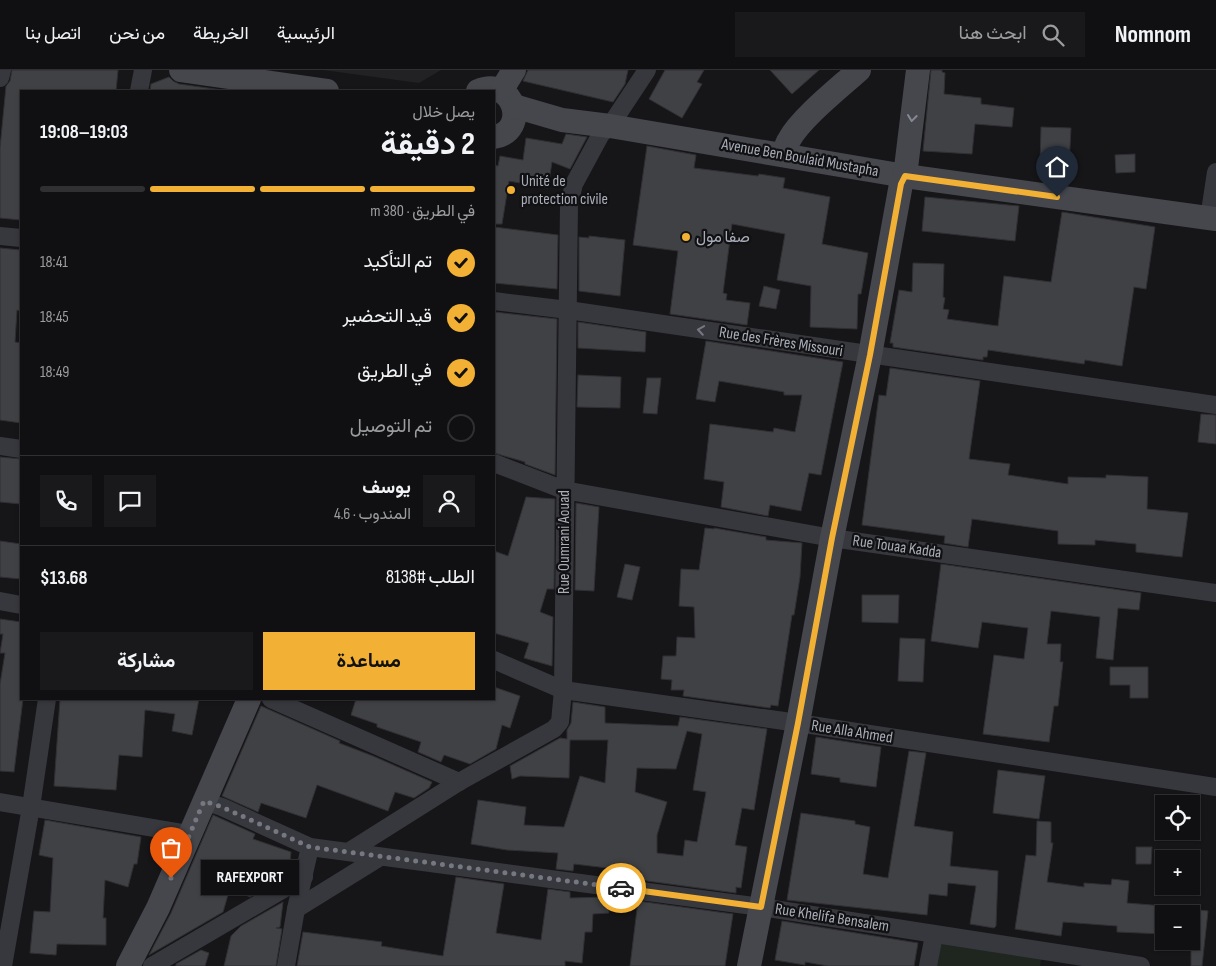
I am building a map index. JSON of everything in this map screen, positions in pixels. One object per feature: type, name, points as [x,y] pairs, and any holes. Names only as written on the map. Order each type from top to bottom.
[{"type":"main road","points":[[181,70],[319,90]]},
{"type":"main road","points":[[498,96],[514,70]]},
{"type":"main road","points":[[784,155],[788,140],[810,114],[859,70]]},
{"type":"main road","points":[[749,966],[798,723],[832,538],[870,355],[901,184],[905,176],[918,70]]},
{"type":"main road","points":[[498,96],[562,120]]},
{"type":"main road","points":[[498,96],[514,121],[502,133]]},
{"type":"main road","points":[[502,133],[562,120]]},
{"type":"main road","name":"Avenue Ben Boulaid Mustapha","points":[[562,120],[610,126],[905,176],[1212,218]]},
{"type":"main road","points":[[128,966],[158,908],[249,700]]},
{"type":"street","points":[[0,78],[2,70]]},
{"type":"street","points":[[139,90],[142,70]]},
{"type":"street","name":"Rue Oumrani Aouad","points":[[348,852],[458,782],[554,729],[560,722],[563,690],[569,205],[574,184],[601,134],[610,126],[647,70]]},
{"type":"street","points":[[1212,218],[1216,172]]},
{"type":"street","points":[[0,236],[20,238]]},
{"type":"street","name":"Rue des Frères Missouri","points":[[495,301],[568,310],[1216,405]]},
{"type":"street","points":[[0,446],[20,449]]},
{"type":"street","name":"Rue Touaa Kadda","points":[[495,463],[564,490],[832,538],[1216,593]]},
{"type":"street","points":[[0,601],[20,605]]},
{"type":"street","name":"Rue Alla Ahmed","points":[[495,660],[563,690],[798,723],[1216,787]]},
{"type":"street","points":[[3,966],[31,807],[47,700]]},
{"type":"street","points":[[273,700],[458,782]]},
{"type":"street","name":"Rue Khelifa Bensalem","points":[[204,801],[222,807],[310,847],[761,907],[934,935],[1049,959],[1141,966]]},
{"type":"street","points":[[0,802],[189,834]]},
{"type":"street","points":[[286,966],[310,847]]},
{"type":"street","points":[[296,909],[380,857]]},
{"type":"street","points":[[152,966],[304,877]]},
{"type":"street","points":[[928,966],[934,935]]},
{"type":"shaded area","points":[[323,70],[441,70],[419,83]]},
{"type":"shaded area","points":[[938,942],[1041,958],[1040,966],[934,966]]},
{"type":"building","points":[[12,70],[118,70],[116,90],[20,90],[20,220],[0,218],[0,148],[6,86],[10,81]]},
{"type":"building","points":[[528,70],[628,70],[625,84],[613,102],[523,81]]},
{"type":"building","points":[[665,70],[704,70],[697,82],[702,84],[682,118],[649,99]]},
{"type":"building","points":[[770,70],[819,70],[792,94]]},
{"type":"building","points":[[931,70],[942,70],[945,73],[944,94],[981,98],[981,104],[1014,108],[1012,127],[975,124],[972,154],[923,151]]},
{"type":"building","points":[[169,77],[179,84],[222,90],[150,90],[151,84]]},
{"type":"building","points":[[1041,127],[1071,128],[1069,166],[1040,166]]},
{"type":"building","points":[[566,134],[587,137],[570,169],[552,162],[548,188],[509,181],[502,224],[495,224],[495,165],[498,166],[500,156],[523,160],[526,138],[562,144]]},
{"type":"building","points":[[647,146],[696,155],[694,168],[785,178],[783,188],[830,197],[822,244],[868,253],[861,294],[858,294],[857,329],[810,327],[811,286],[777,280],[785,234],[732,224],[723,293],[727,294],[726,300],[750,303],[747,325],[670,314],[678,251],[633,245]]},
{"type":"building","points":[[1135,154],[1135,172],[1116,173],[1115,155]]},
{"type":"building","points":[[925,197],[1019,206],[1015,241],[922,231]]},
{"type":"building","points":[[1062,212],[1155,227],[1146,289],[1134,287],[1122,366],[1085,360],[1084,364],[988,350],[987,357],[983,357],[983,360],[893,347],[893,343],[890,343],[899,290],[912,292],[913,263],[944,264],[943,297],[945,298],[943,309],[949,310],[947,319],[998,326],[1004,276],[1051,282]]},
{"type":"building","points":[[495,227],[558,235],[557,289],[495,283]]},
{"type":"building","points":[[589,236],[625,240],[620,296],[579,291],[579,237],[589,238]]},
{"type":"building","points":[[0,248],[20,250],[20,311],[17,310],[15,342],[20,343],[20,423],[0,420]]},
{"type":"building","points":[[764,286],[780,290],[776,309],[759,306]]},
{"type":"building","points":[[495,312],[557,319],[555,475],[525,464],[525,462],[495,453]]},
{"type":"building","points":[[578,322],[646,332],[645,352],[578,348]]},
{"type":"building","points":[[706,341],[843,362],[821,475],[809,473],[801,511],[770,505],[768,516],[721,507],[724,482],[704,479],[710,424],[773,432],[774,428],[795,432],[802,395],[784,395],[784,392],[719,381],[715,402],[696,399]]},
{"type":"building","points":[[890,368],[980,381],[969,459],[1010,464],[1008,475],[1068,484],[1068,477],[1106,478],[1106,475],[1148,477],[1147,509],[1188,513],[1182,557],[1136,552],[1136,544],[1095,540],[1095,545],[1058,544],[1058,531],[972,519],[968,547],[944,543],[945,536],[862,525],[879,395],[886,396]]},
{"type":"building","points":[[578,375],[621,377],[620,408],[577,407]]},
{"type":"building","points":[[647,378],[661,378],[657,414],[643,413]]},
{"type":"building","points":[[1201,414],[1216,415],[1216,444],[1198,442]]},
{"type":"building","points":[[0,457],[20,459],[20,504],[0,502]]},
{"type":"building","points":[[526,497],[555,499],[554,589],[547,589],[540,612],[553,617],[552,666],[524,658],[529,643],[495,633],[495,551],[508,556]]},
{"type":"building","points":[[576,503],[599,507],[594,591],[575,590]]},
{"type":"building","points":[[705,528],[766,537],[766,540],[802,543],[800,577],[778,706],[771,705],[770,708],[683,696],[684,690],[671,690],[672,680],[661,679],[663,656],[676,656],[677,637],[695,638],[694,607],[679,606],[681,569],[699,570]]},
{"type":"building","points":[[0,541],[20,544],[20,579],[0,577]]},
{"type":"building","points":[[625,564],[640,567],[632,600],[617,597]]},
{"type":"building","points":[[941,564],[1141,593],[1139,610],[1118,608],[1113,660],[1096,658],[1100,617],[1051,611],[1047,644],[1061,644],[1060,662],[1063,662],[1058,706],[1054,706],[1049,742],[983,734],[994,655],[1024,659],[1028,628],[982,622],[978,648],[931,641]]},
{"type":"building","points":[[862,595],[899,595],[898,623],[862,622]]},
{"type":"building","points":[[0,619],[20,622],[20,700],[23,700],[14,772],[0,771],[0,684],[5,653],[0,653],[3,634],[0,634]]},
{"type":"building","points":[[900,638],[925,639],[923,682],[898,681]]},
{"type":"building","points":[[1110,667],[1148,667],[1148,698],[1130,698],[1130,685],[1110,685]]},
{"type":"building","points":[[495,687],[520,696],[510,728],[502,725],[496,749],[470,764],[444,755],[441,762],[418,752],[421,742],[377,727],[377,724],[351,715],[356,700],[495,700]]},
{"type":"building","points":[[60,700],[199,700],[192,735],[172,731],[175,714],[145,710],[142,757],[119,755],[116,790],[54,786]]},
{"type":"building","points":[[573,702],[605,707],[605,723],[678,726],[680,717],[767,729],[754,810],[742,808],[735,845],[747,847],[741,888],[736,887],[736,893],[640,880],[641,872],[574,864],[573,871],[556,869],[558,853],[507,850],[471,844],[478,800],[526,807],[524,825],[564,827],[580,776],[605,783],[608,740],[570,740],[569,778],[520,776],[512,779],[510,766],[560,738],[567,739],[567,730],[571,723]],"holes":[[[687,731],[702,734],[693,790],[706,792],[697,842],[685,840],[683,856],[657,853],[657,835],[667,802],[635,792],[637,768],[676,769]]]},
{"type":"building","points":[[261,706],[340,741],[339,743],[432,782],[429,788],[414,798],[395,792],[388,811],[317,785],[306,818],[261,803],[258,812],[222,796]]},
{"type":"building","points":[[816,737],[881,747],[876,787],[840,782],[840,778],[811,774]]},
{"type":"building","points":[[909,751],[926,753],[914,826],[953,832],[950,866],[998,871],[996,926],[994,928],[970,924],[976,886],[948,883],[947,896],[929,894],[927,915],[787,900],[801,813],[855,821],[855,824],[870,827],[863,874],[888,878]]},
{"type":"building","points":[[998,770],[1045,776],[1039,819],[993,813]]},
{"type":"building","points":[[213,815],[255,834],[253,839],[291,852],[289,874],[250,897],[230,888],[223,912],[149,955],[171,913]]},
{"type":"building","points":[[45,820],[141,837],[137,864],[134,864],[128,887],[105,880],[103,918],[106,918],[106,945],[57,944],[56,955],[30,953],[34,911],[50,912],[53,858],[39,855]]},
{"type":"building","points":[[1037,821],[1051,822],[1051,843],[1053,843],[1047,882],[1084,887],[1084,883],[1111,885],[1112,879],[1129,881],[1127,903],[1155,905],[1155,934],[1117,932],[1117,926],[1063,922],[1061,936],[1015,929],[1026,855],[1036,856]]},
{"type":"building","points":[[1136,847],[1152,847],[1151,864],[1136,864]]},
{"type":"building","points":[[456,877],[504,884],[496,933],[541,940],[548,889],[570,892],[570,898],[608,897],[609,913],[593,914],[592,932],[585,932],[582,963],[565,961],[565,966],[297,966],[303,932],[382,942],[381,946],[443,956]]},
{"type":"building","points":[[638,901],[733,914],[725,966],[630,966]]},
{"type":"building","points":[[283,902],[280,927],[276,928],[282,929],[276,966],[224,966],[231,936],[241,926]]},
{"type":"building","points":[[1200,910],[1208,911],[1202,966],[1191,966],[1191,950],[1200,950]]},
{"type":"building","points":[[782,921],[918,943],[914,966],[828,966],[805,962],[805,965],[775,960]]},
{"type":"building","points":[[201,950],[209,953],[205,966],[176,966],[176,964]]},
{"type":"way so far","points":[[171,878],[204,801],[222,807],[310,847],[621,888]]},
{"type":"place","name":"Unité de protection civile","points":[[511,190]]},
{"type":"place","name":"صفا مول","points":[[686,237]]},
{"type":"place","name":"RAFEXPORT","points":[[171,878]]},
{"type":"route","points":[[621,888],[761,907],[798,723],[832,538],[870,355],[901,184],[905,176],[1057,197]]}]
